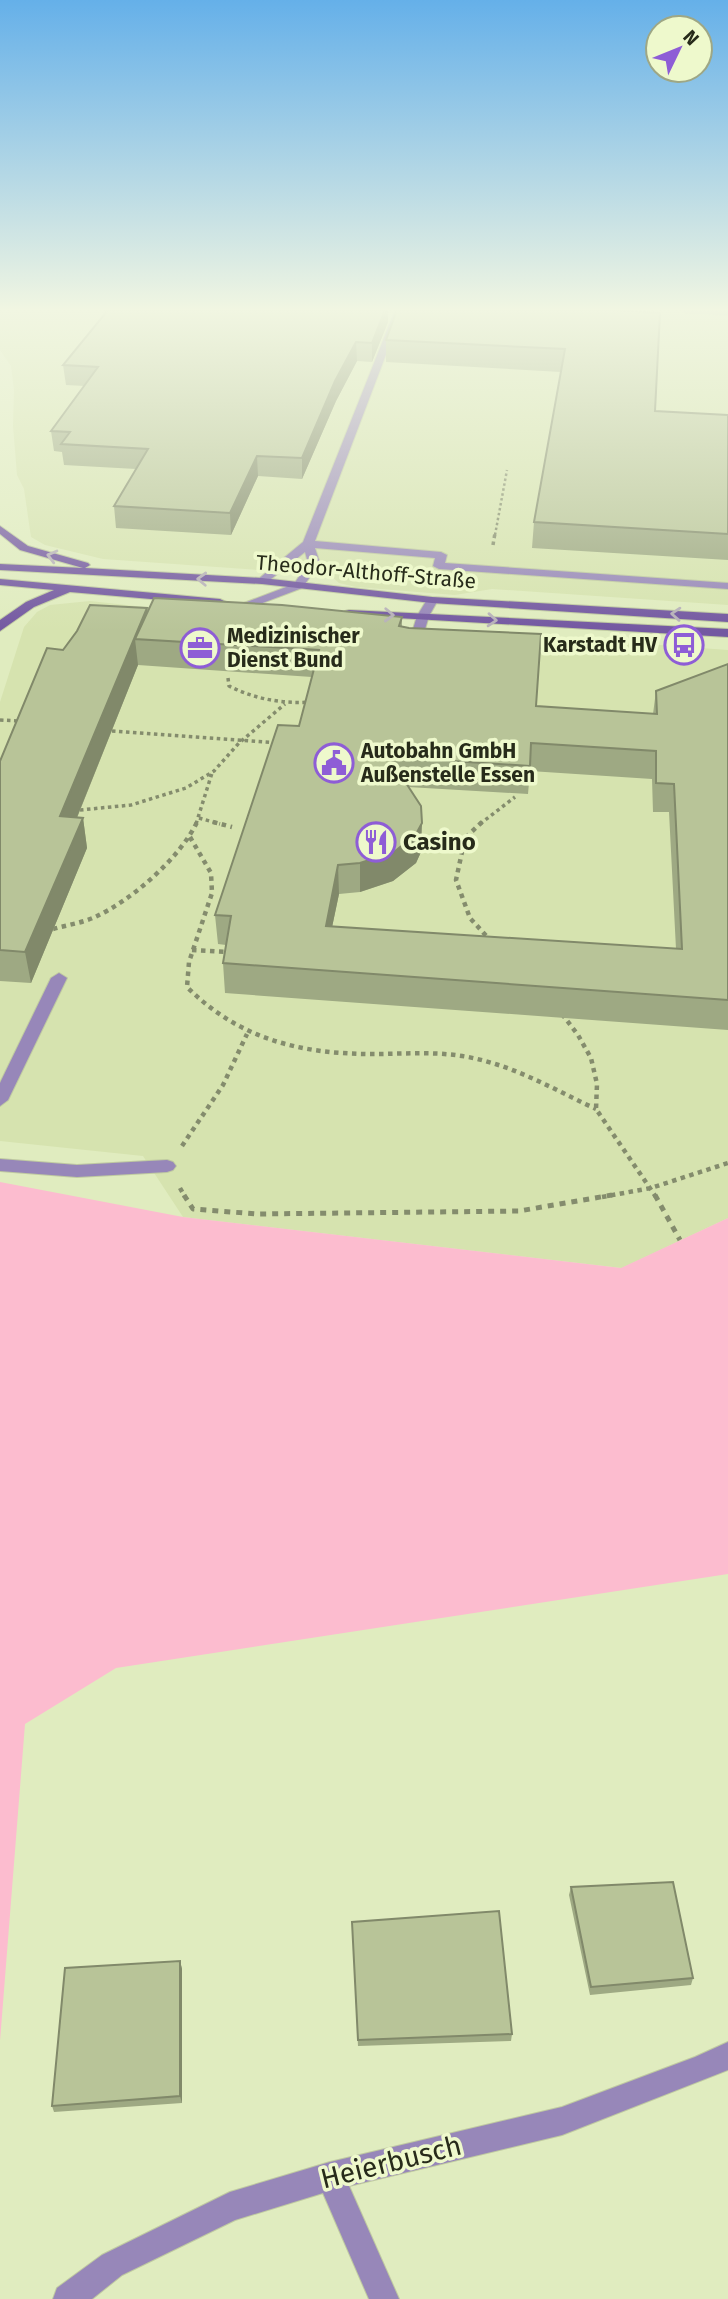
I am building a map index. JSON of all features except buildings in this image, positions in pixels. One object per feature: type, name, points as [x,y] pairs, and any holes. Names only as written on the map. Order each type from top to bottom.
[{"type":"street","points":[[262,581],[308,544],[358,417]]},
{"type":"street","points":[[0,529],[24,548],[90,567],[142,576]]},
{"type":"street","points":[[308,544],[441,555],[439,566],[728,586]]},
{"type":"street","points":[[248,605],[298,586],[314,563],[308,544]]},
{"type":"street","name":"Theodor-Althoff-Straße","points":[[0,567],[262,581],[432,600],[728,618]]},
{"type":"street","name":"Theodor-Althoff-Straße","points":[[0,583],[278,608]]},
{"type":"street","points":[[0,627],[16,611],[37,600],[72,588]]},
{"type":"street","points":[[413,649],[423,616],[432,600]]},
{"type":"street","name":"Theodor-Althoff-Straße","points":[[342,613],[728,633]]},
{"type":"street","points":[[0,1100],[59,978]]},
{"type":"street","points":[[0,1165],[77,1171],[167,1166]]},
{"type":"street","name":"Heierbusch","points":[[68,2299],[112,2265],[230,2207],[330,2176],[562,2121],[702,2069],[728,2056]]},
{"type":"street","points":[[330,2176],[384,2299]]},
{"type":"path","points":[[483,569],[491,557],[508,470]]},
{"type":"path","points":[[228,678],[229,686],[242,692],[285,704],[319,703]]},
{"type":"path","points":[[80,810],[104,810],[148,801],[181,789],[212,772],[242,740],[285,704]]},
{"type":"path","points":[[0,720],[22,721]]},
{"type":"path","points":[[112,731],[290,744]]},
{"type":"path","points":[[52,929],[94,918],[137,892],[190,837],[199,818],[212,772]]},
{"type":"path","points":[[498,948],[470,918],[456,880],[465,838],[489,815],[516,797]]},
{"type":"path","points":[[199,818],[232,827]]},
{"type":"path","points":[[190,837],[211,873],[212,893],[192,950],[187,988],[203,1005],[247,1034],[304,1048],[361,1054],[424,1053],[465,1057],[522,1072],[596,1109],[651,1188],[680,1240]]},
{"type":"path","points":[[192,950],[232,952]]},
{"type":"path","points":[[560,1012],[569,1021],[593,1063],[600,1091],[596,1109]]},
{"type":"path","points":[[247,1034],[223,1085],[167,1166],[193,1209],[257,1214],[519,1211],[651,1188],[728,1163]]},
{"type":"shaded area","points":[[13,417],[728,417],[728,605],[492,589],[455,595],[356,587],[339,583],[330,575],[103,559],[45,545],[31,537],[24,489],[17,475]]},
{"type":"shaded area","points":[[90,601],[300,624],[480,632],[728,650],[728,1218],[622,1268],[183,1217],[143,1156],[0,1141],[0,702],[24,627],[37,612],[50,605]]},
{"type":"shaded area","points":[[0,1182],[183,1217],[621,1268],[728,1218],[728,1574],[116,1668],[25,1724],[0,2041]]},
{"type":"place","name":"Karstadt HV","points":[[684,645]]},
{"type":"place","name":"Medizinischer Dienst Bund","points":[[200,648]]},
{"type":"place","name":"Autobahn GmbH Außenstelle Essen","points":[[334,763]]},
{"type":"place","name":"Casino","points":[[376,842]]}]
